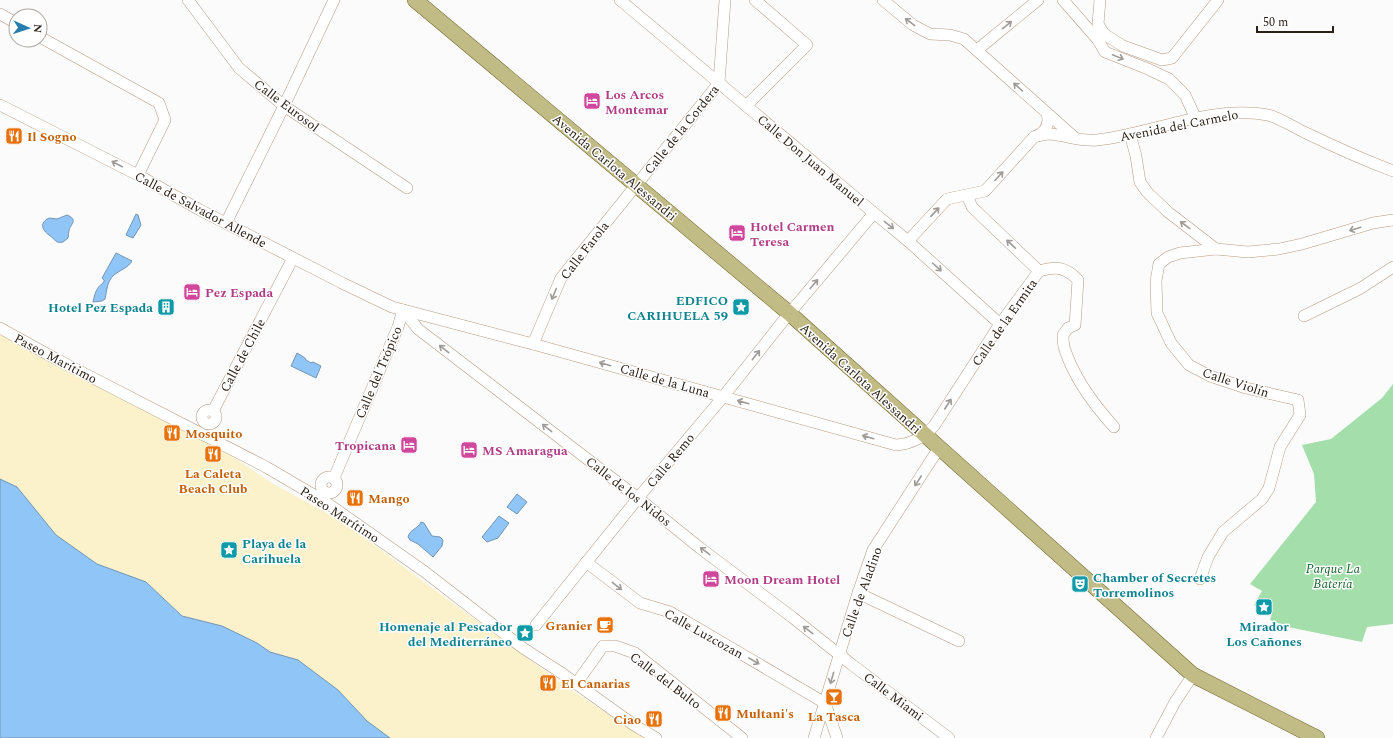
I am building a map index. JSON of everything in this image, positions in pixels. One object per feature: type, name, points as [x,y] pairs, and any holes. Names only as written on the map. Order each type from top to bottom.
[{"type":"main road","name":"Avenida Carlota Alessandri","points":[[415,0],[789,313],[1193,675],[1317,738]]},
{"type":"street","name":"Calle Eurosol","points":[[188,0],[239,68],[284,106],[407,188]]},
{"type":"street","points":[[226,223],[284,106],[334,0]]},
{"type":"street","name":"Calle Don Juan Manuel","points":[[620,0],[908,240],[1000,324]]},
{"type":"street","name":"Calle de la Cordera","points":[[636,185],[720,83],[725,0]]},
{"type":"street","points":[[746,106],[807,45],[755,0]]},
{"type":"street","points":[[883,0],[913,25],[930,34],[950,35],[964,39],[1047,112],[1074,138]]},
{"type":"street","points":[[977,50],[1038,0]]},
{"type":"street","points":[[1063,0],[1101,37],[1162,60],[1172,58],[1218,0]]},
{"type":"street","points":[[1100,0],[1098,24],[1105,52],[1169,79],[1185,95],[1196,119]]},
{"type":"street","points":[[48,41],[159,103],[165,120],[138,175]]},
{"type":"street","name":"Calle de Salvador Allende","points":[[0,105],[138,175],[200,210],[293,258],[392,307],[403,310]]},
{"type":"street","points":[[908,240],[947,199],[985,191],[1034,137],[1043,132],[1049,118],[1047,112]]},
{"type":"street","name":"Avenida del Carmelo","points":[[1074,138],[1096,140],[1196,119],[1248,112],[1270,116],[1363,160],[1393,171]]},
{"type":"street","points":[[1034,137],[1048,134],[1074,138]]},
{"type":"street","points":[[1130,134],[1136,156],[1140,182],[1147,192],[1168,212],[1216,249],[1248,252],[1279,249],[1302,244],[1373,223],[1393,220]]},
{"type":"street","name":"Calle Farola","points":[[533,344],[561,278],[636,185]]},
{"type":"street","name":"Calle de la Ermita","points":[[925,435],[934,426],[1000,324],[1039,271],[972,207],[967,195]]},
{"type":"street","name":"Calle Remo","points":[[536,625],[638,498],[723,397],[789,313],[874,213]]},
{"type":"street","name":"Calle Violín","points":[[1200,579],[1208,557],[1223,532],[1262,499],[1269,488],[1280,447],[1300,415],[1298,400],[1246,388],[1210,376],[1189,365],[1170,343],[1157,313],[1156,281],[1159,264],[1168,257],[1180,253],[1216,249]]},
{"type":"street","name":"Calle de Chile","points":[[213,411],[293,258]]},
{"type":"street","points":[[1304,316],[1361,288],[1393,267]]},
{"type":"street","points":[[1039,271],[1058,268],[1072,273],[1078,280],[1074,325],[1068,328],[1063,334],[1064,349],[1077,376],[1100,412],[1114,427]]},
{"type":"street","name":"Calle de la Luna","points":[[403,310],[533,344],[896,445],[906,444],[925,435]]},
{"type":"street","name":"Calle del Trópico","points":[[334,478],[398,327],[403,310]]},
{"type":"street","name":"Calle de los Nidos","points":[[403,310],[418,329],[839,654]]},
{"type":"street","name":"Paseo Marítimo","points":[[0,328],[56,359],[266,467],[324,502],[425,572],[523,648],[634,725],[656,738]]},
{"type":"street","name":"Calle de Aladino","points":[[814,738],[858,593],[874,550],[939,448]]},
{"type":"street","name":"Calle Luzcozan","points":[[586,562],[640,603],[670,612],[825,702]]},
{"type":"street","points":[[858,593],[959,641]]},
{"type":"street","name":"Calle del Bulto","points":[[576,684],[603,646],[615,646],[635,653],[742,738]]},
{"type":"street","name":"Calle Miami","points":[[839,654],[949,738]]},
{"type":"street","points":[[1156,738],[1175,702],[1193,675]]},
{"type":"street","points":[[825,702],[837,738]]},
{"type":"green space","name":"Parque La Batería","points":[[1393,384],[1393,624],[1367,627],[1362,642],[1288,627],[1270,620],[1272,613],[1264,608],[1262,611],[1254,605],[1262,591],[1250,584],[1316,502],[1314,474],[1302,445],[1331,439],[1382,398]]},
{"type":"sand","name":"Playa de la Carihuela","points":[[0,334],[230,455],[272,483],[343,522],[567,687],[628,727],[650,738],[390,738],[367,721],[338,690],[298,661],[270,652],[257,643],[222,626],[182,616],[146,582],[97,564],[56,535],[17,487],[0,479]]},
{"type":"water","points":[[136,214],[138,215],[141,225],[133,238],[126,235]]},
{"type":"water","points":[[67,215],[73,219],[68,238],[63,242],[56,241],[43,229],[43,224],[49,218],[57,219]]},
{"type":"water","points":[[116,253],[132,261],[112,277],[105,299],[102,301],[93,302],[96,291],[104,282],[102,278]]},
{"type":"water","points":[[297,353],[311,363],[313,362],[321,366],[316,378],[291,366]]},
{"type":"water","points":[[0,479],[17,487],[56,535],[97,564],[146,582],[182,616],[222,626],[257,643],[270,652],[298,660],[338,690],[367,721],[390,738],[0,738]]},
{"type":"water","points":[[517,494],[527,502],[517,514],[507,507]]},
{"type":"water","points":[[499,516],[509,523],[498,538],[487,542],[482,537]]},
{"type":"water","points":[[421,522],[424,523],[432,536],[440,537],[443,540],[442,546],[433,557],[408,537],[410,532]]},
{"type":"place","name":"Los Arcos Montemar","points":[[592,101]]},
{"type":"place","name":"Il Sogno","points":[[14,136]]},
{"type":"place","name":"Hotel Carmen Teresa","points":[[737,233]]},
{"type":"place","name":"Pez Espada","points":[[192,292]]},
{"type":"place","name":"Hotel Pez Espada","points":[[166,307]]},
{"type":"place","name":"EDFICO CARIHUELA 59","points":[[741,307]]},
{"type":"place","name":"Mosquito","points":[[172,433]]},
{"type":"place","name":"Tropicana","points":[[409,445]]},
{"type":"place","name":"MS Amaragua","points":[[469,450]]},
{"type":"place","name":"La Caleta Beach Club","points":[[213,454]]},
{"type":"place","name":"Mango","points":[[355,498]]},
{"type":"place","name":"Playa de la Carihuela","points":[[229,550]]},
{"type":"place","name":"Moon Dream Hotel","points":[[711,579]]},
{"type":"place","name":"Chamber of Secretes Torremolinos","points":[[1080,584]]},
{"type":"place","name":"Mirador Los Cañones","points":[[1264,607]]},
{"type":"place","name":"Granier","points":[[605,625]]},
{"type":"place","name":"Homenaje al Pescador del Mediterráneo","points":[[525,633]]},
{"type":"place","name":"El Canarias","points":[[548,683]]},
{"type":"place","name":"La Tasca","points":[[834,697]]},
{"type":"place","name":"Multani's","points":[[723,713]]},
{"type":"place","name":"Ciao","points":[[654,719]]}]
